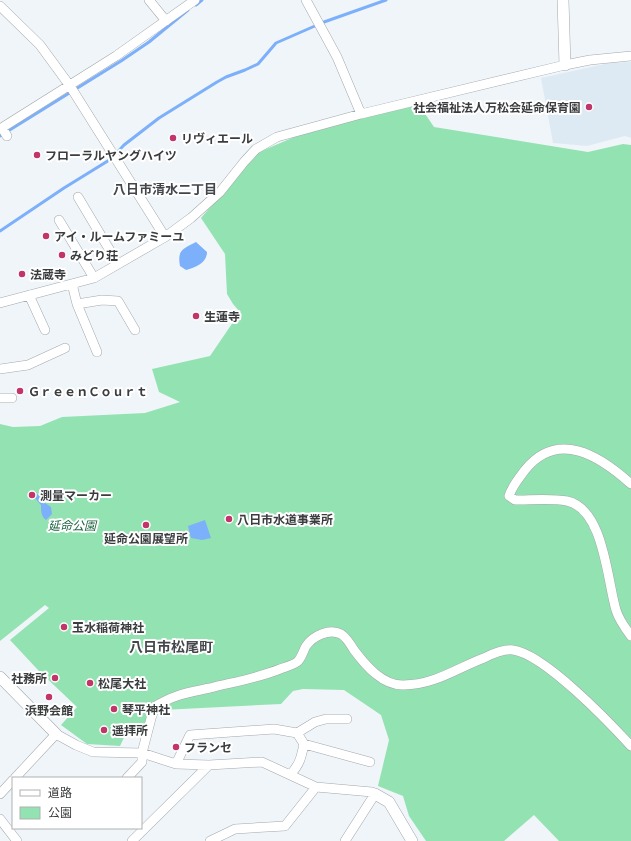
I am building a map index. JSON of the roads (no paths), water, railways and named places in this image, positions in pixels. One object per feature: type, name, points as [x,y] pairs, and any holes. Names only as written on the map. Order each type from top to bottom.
[{"type":"street","points":[[150,0],[166,21]]},
{"type":"street","points":[[7,136],[1,128],[116,56],[195,0]]},
{"type":"street","points":[[306,0],[338,57],[361,114]]},
{"type":"street","points":[[563,0],[565,65]]},
{"type":"street","points":[[0,6],[40,45],[70,86],[165,237]]},
{"type":"street","points":[[0,303],[72,284],[84,279],[94,278],[165,237],[191,218],[220,192],[256,149],[277,137],[361,114],[565,65],[590,60],[631,56]]},
{"type":"street","points":[[78,197],[118,264]]},
{"type":"street","points":[[59,220],[94,278]]},
{"type":"street","points":[[72,284],[77,304],[97,352]]},
{"type":"street","points":[[29,295],[45,330]]},
{"type":"street","points":[[77,304],[102,300],[118,301],[135,330]]},
{"type":"street","points":[[0,369],[28,365],[65,348]]},
{"type":"street","points":[[0,398],[12,398]]},
{"type":"street","points":[[631,484],[622,475],[591,455],[563,448],[548,452],[531,462],[511,489],[509,496],[515,500],[567,501],[579,506],[587,512],[598,533],[616,611],[622,624],[631,636]]},
{"type":"street","points":[[128,777],[142,762],[142,752],[150,718],[154,707],[158,704],[179,694],[246,680],[272,672],[296,662],[306,646],[313,640],[321,634],[332,632],[342,634],[372,671],[395,684],[404,685],[425,683],[437,679],[482,658],[497,653],[511,650],[522,652],[559,677],[588,702],[631,746]]},
{"type":"street","points":[[0,677],[56,734],[76,746],[93,752],[142,752],[176,764],[209,766],[262,762],[316,787],[372,792],[389,802],[412,841]]},
{"type":"street","points":[[176,764],[190,735],[274,729],[297,733],[315,722],[326,719],[347,719]]},
{"type":"street","points":[[297,733],[304,744],[370,762]]},
{"type":"street","points":[[16,777],[56,734]]},
{"type":"street","points":[[290,775],[298,767],[304,744]]},
{"type":"street","points":[[132,841],[209,766]]},
{"type":"street","points":[[0,794],[12,781]]},
{"type":"street","points":[[210,841],[235,829],[285,826],[316,787]]},
{"type":"street","points":[[346,841],[375,794]]},
{"type":"street","points":[[0,820],[17,841]]},
{"type":"water","points":[[196,242],[207,252],[207,256],[200,264],[186,270],[180,266],[180,253],[184,248]]},
{"type":"water","points":[[38,494],[42,501],[51,507],[52,514],[46,520],[42,515],[41,505],[34,497]]},
{"type":"water","points":[[205,520],[211,538],[202,540],[191,538],[188,526]]},
{"type":"waterway","points":[[196,5],[202,0]]},
{"type":"waterway","points":[[0,231],[64,188],[111,159],[124,145],[159,118],[226,77],[258,64],[276,43],[324,22],[386,0]]},
{"type":"waterway","points":[[0,136],[121,61],[149,42],[188,10]]},
{"type":"place","name":"社会福祉法人万松会延命保育園","points":[[589,107]]},
{"type":"place","name":"リヴィエール","points":[[173,138]]},
{"type":"place","name":"フローラルヤングハイツ","points":[[37,155]]},
{"type":"place","name":"アイ・ルームファミーユ","points":[[46,236]]},
{"type":"place","name":"みどり荘","points":[[62,255]]},
{"type":"place","name":"法蔵寺","points":[[22,274]]},
{"type":"place","name":"生蓮寺","points":[[196,316]]},
{"type":"place","name":"ＧｒｅｅｎＣｏｕｒｔ","points":[[20,391]]},
{"type":"place","name":"測量マーカー","points":[[32,495]]},
{"type":"place","name":"八日市水道事業所","points":[[229,519]]},
{"type":"place","name":"延命公園展望所","points":[[146,525]]},
{"type":"place","name":"玉水稲荷神社","points":[[64,627]]},
{"type":"place","name":"社務所","points":[[55,678]]},
{"type":"place","name":"松尾大社","points":[[90,683]]},
{"type":"place","name":"浜野会館","points":[[49,697]]},
{"type":"place","name":"琴平神社","points":[[114,709]]},
{"type":"place","name":"遥拝所","points":[[104,730]]},
{"type":"place","name":"フランセ","points":[[176,747]]},
{"type":"district","name":"八日市清水二丁目","points":[[165,189]]},
{"type":"district","name":"八日市松尾町","points":[[171,647]]},
{"type":"park label","name":"延命公園","points":[[72,525]]}]
